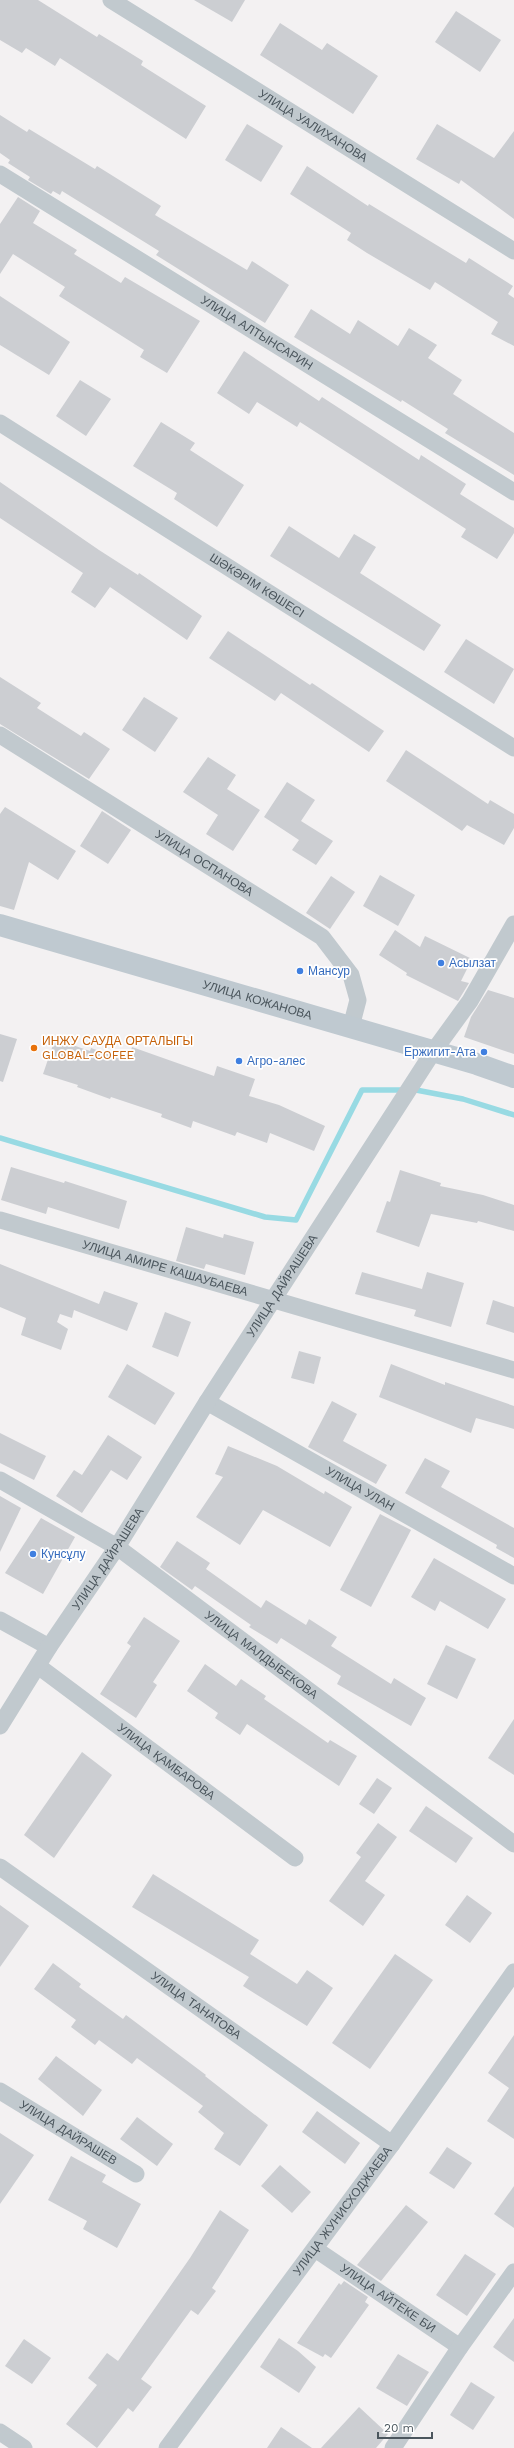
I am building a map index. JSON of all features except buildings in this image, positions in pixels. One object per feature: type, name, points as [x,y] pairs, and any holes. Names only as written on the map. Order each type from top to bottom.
[{"type":"main road","name":"УЛИЦА КОЖАНОВА","points":[[0,925],[350,1027],[514,1077]]},
{"type":"street","name":"УЛИЦА УАЛИХАНОВА","points":[[111,0],[514,251]]},
{"type":"street","name":"УЛИЦА АЛТЫНСАРИН","points":[[0,174],[514,492]]},
{"type":"street","name":"ШӘКӘРІМ КӨШЕСІ","points":[[0,423],[514,748]]},
{"type":"street","name":"УЛИЦА ОСПАНОВА","points":[[0,735],[322,937],[350,975],[358,1000],[350,1027]]},
{"type":"street","name":"УЛИЦА ДАЙРАШЕВА","points":[[0,1726],[49,1647],[117,1547],[207,1402],[433,1052],[470,1000],[514,924]]},
{"type":"street","name":"УЛИЦА АМИРЕ КАШАУБАЕВА","points":[[0,1220],[273,1301],[514,1370]]},
{"type":"street","name":"УЛИЦА УЛАН","points":[[207,1402],[514,1576]]},
{"type":"street","name":"УЛИЦА МАЛДЫБЕКОВА","points":[[0,1480],[117,1547],[514,1844]]},
{"type":"street","points":[[0,1620],[49,1647]]},
{"type":"street","name":"УЛИЦА ҚАМБАРОВА","points":[[38,1666],[295,1858]]},
{"type":"street","name":"УЛИЦА ТАНАТОВА","points":[[0,1867],[392,2144]]},
{"type":"street","name":"УЛИЦА ЖУНИСХОДЖАЕВА","points":[[167,2448],[392,2144],[514,1972]]},
{"type":"street","name":"УЛИЦА ДАЙРАШЕВ","points":[[0,2091],[136,2174]]},
{"type":"street","name":"УЛИЦА АЙТЕКЕ БИ","points":[[315,2249],[460,2347]]},
{"type":"street","points":[[393,2448],[460,2347],[514,2272]]},
{"type":"street","points":[[0,2432],[24,2448]]},
{"type":"waterway","points":[[0,1138],[265,1217],[296,1220],[362,1090],[416,1090],[463,1099],[514,1115]]},
{"type":"place","name":"Асылзат","points":[[441,963]]},
{"type":"place","name":"Мансур","points":[[300,971]]},
{"type":"place","name":"ИНЖУ САУДА ОРТАЛЫГЫ GLOBAL-COFEE","points":[[34,1048]]},
{"type":"place","name":"Ержигит-Ата","points":[[484,1052]]},
{"type":"place","name":"Агро-алес","points":[[239,1061]]},
{"type":"place","name":"Кунсұлу","points":[[33,1554]]}]
